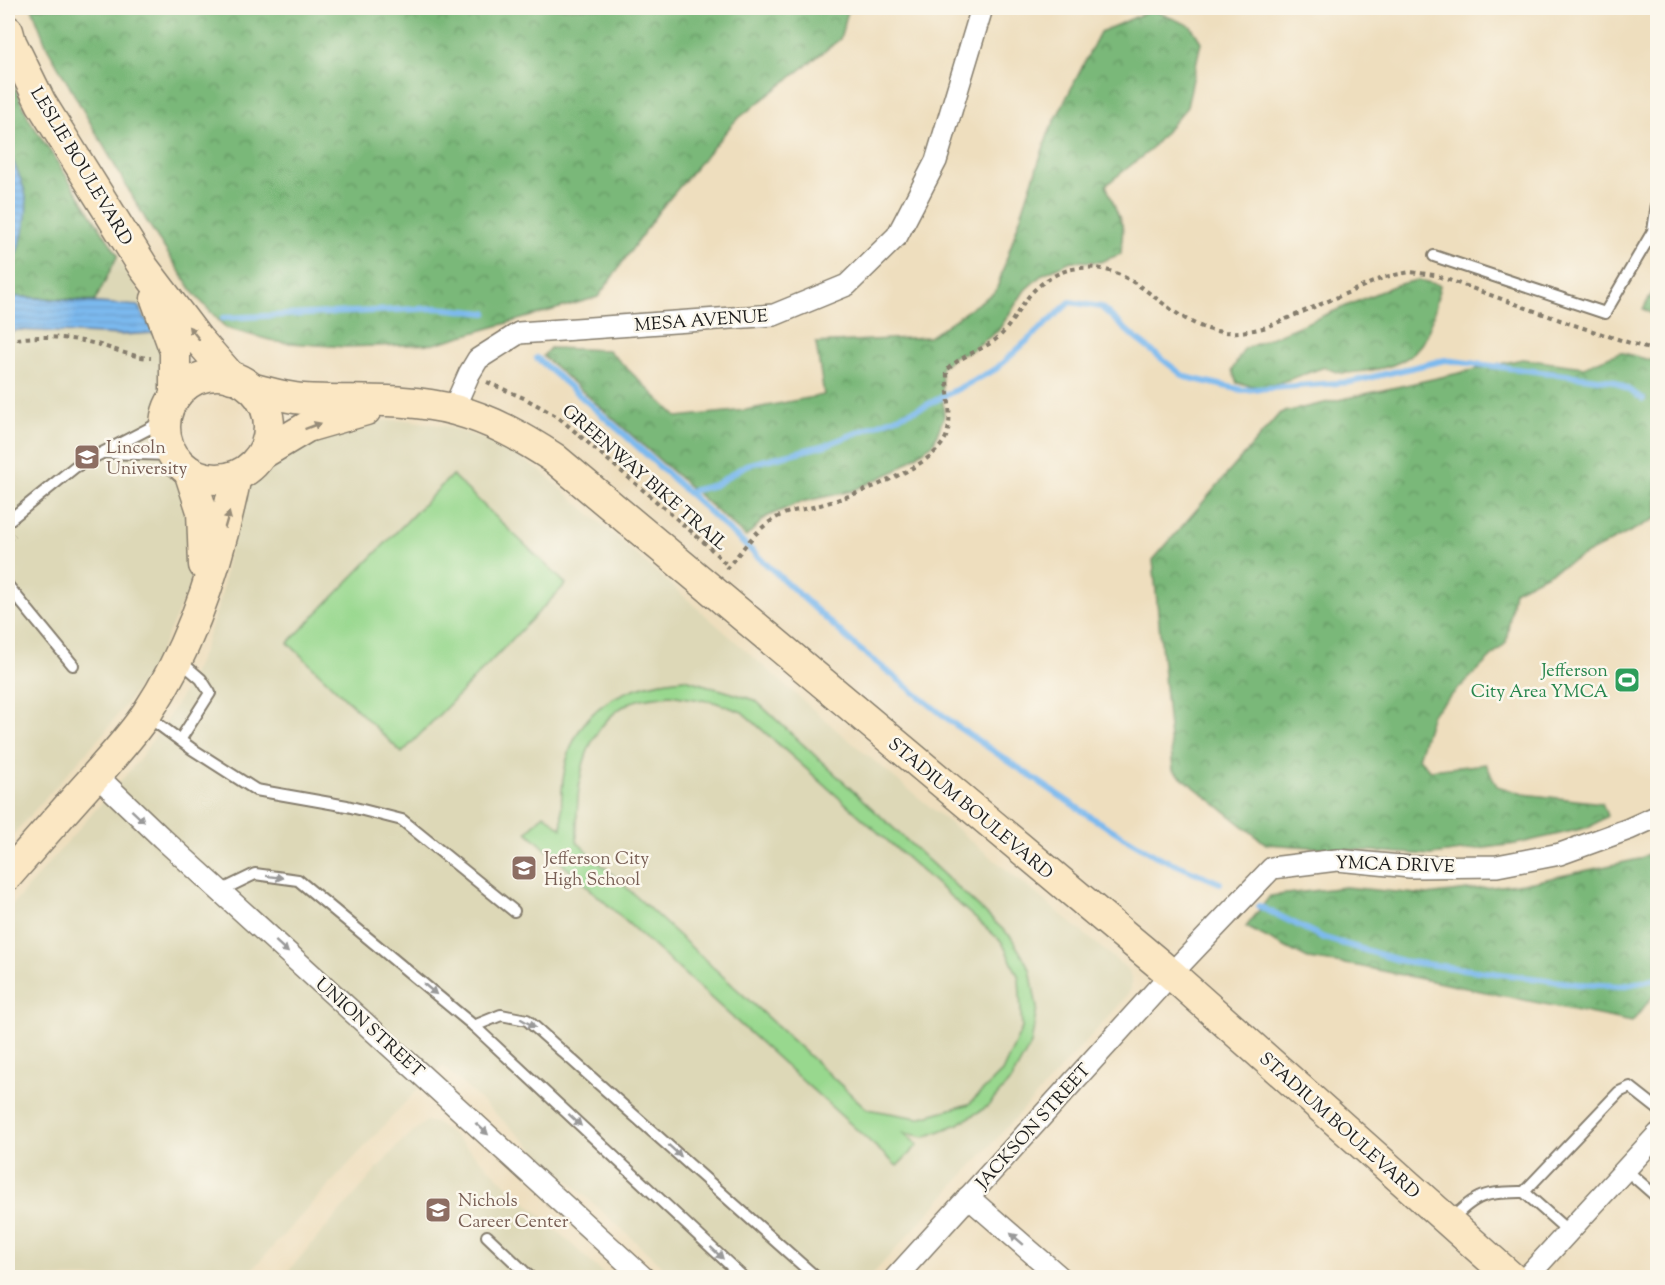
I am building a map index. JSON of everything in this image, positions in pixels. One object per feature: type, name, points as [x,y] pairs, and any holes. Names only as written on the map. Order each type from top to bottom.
[{"type":"main road","name":"LESLIE BOULEVARD","points":[[8,31],[41,103],[144,268],[198,338],[243,384]]},
{"type":"main road","name":"LESLIE BOULEVARD","points":[[144,268],[175,351],[171,405]]},
{"type":"main road","points":[[180,463],[204,478],[219,479],[236,476],[251,467],[262,454],[269,438],[269,421],[264,404],[243,384],[222,375],[204,377],[188,384],[171,405],[165,430],[180,463],[202,511],[205,550],[203,596]]},
{"type":"main road","name":"STADIUM BOULEVARD","points":[[243,384],[300,399],[394,401],[453,410],[492,422],[524,438],[554,458],[1171,974],[1512,1278]]},
{"type":"main road","name":"STADIUM BOULEVARD","points":[[262,454],[307,427],[394,401]]},
{"type":"main road","points":[[8,875],[146,715],[178,659],[203,596],[228,516],[236,476]]},
{"type":"street","name":"MESA AVENUE","points":[[453,410],[478,359],[519,333],[774,315],[847,285],[897,236],[936,161],[982,8]]},
{"type":"street","name":"UNION STREET","points":[[96,775],[645,1278]]},
{"type":"street","name":"YMCA DRIVE","points":[[1171,974],[1272,868],[1337,860],[1410,867],[1497,866],[1560,854],[1658,816]]},
{"type":"street","name":"JACKSON STREET","points":[[895,1278],[1171,974]]},
{"type":"street","points":[[1526,1278],[1658,1134]]},
{"type":"street","points":[[968,1197],[1061,1278]]},
{"type":"lane","points":[[1434,256],[1605,313],[1653,231],[1658,197]]},
{"type":"lane","points":[[8,521],[88,458],[103,453],[152,427],[171,405]]},
{"type":"lane","points":[[103,453],[180,463]]},
{"type":"lane","points":[[8,586],[73,665]]},
{"type":"lane","points":[[178,659],[201,679],[210,693],[180,740]]},
{"type":"lane","points":[[146,715],[256,790],[346,806],[402,820],[514,911]]},
{"type":"lane","points":[[220,891],[255,874],[298,879],[474,1026],[744,1278]]},
{"type":"lane","points":[[474,1026],[501,1015],[527,1020],[817,1278]]},
{"type":"lane","points":[[1524,1192],[1618,1092],[1630,1088],[1658,1109]]},
{"type":"lane","points":[[1625,1169],[1658,1198]]},
{"type":"lane","points":[[1449,1222],[1468,1203],[1490,1193],[1524,1192],[1568,1231]]},
{"type":"lane","points":[[486,1236],[531,1278]]},
{"type":"path","name":"GREENWAY BIKE TRAIL","points":[[469,374],[526,399],[558,417],[707,545],[728,566],[758,532],[782,514],[854,495],[897,476],[938,448],[947,437],[949,421],[947,370],[954,363],[999,336],[1029,295],[1039,286],[1062,272],[1075,268],[1104,269],[1119,273],[1133,280],[1194,324],[1209,330],[1224,332],[1247,332],[1267,327],[1385,277],[1410,272],[1435,275],[1571,324],[1658,352]]},
{"type":"path","points":[[8,341],[38,338],[65,339],[93,343],[140,357],[162,356]]},
{"type":"shaded area","name":"Lincoln University","points":[[8,77],[26,118],[85,205],[148,307],[170,378],[155,441],[187,485],[198,545],[190,586],[152,669],[107,729],[8,840]]},
{"type":"shaded area","name":"Jefferson City High School","points":[[408,420],[445,426],[482,438],[513,453],[542,472],[839,732],[1126,968],[1131,977],[1131,989],[1122,1002],[870,1277],[674,1277],[443,1066],[433,1073],[401,1107],[245,1277],[8,1278],[8,910],[137,762],[184,691],[203,652],[221,597],[234,522],[247,484],[263,468],[289,449],[368,421]]},
{"type":"shaded area","name":"Nichols Career Center","points":[[426,1121],[436,1123],[450,1132],[607,1277],[282,1278],[400,1143]]},
{"type":"green space","points":[[32,8],[849,8],[840,39],[735,121],[659,211],[598,297],[434,344],[345,347],[277,342],[226,328],[195,295],[146,220],[47,47]]},
{"type":"green space","points":[[1152,10],[1191,26],[1201,42],[1187,107],[1149,151],[1106,185],[1123,227],[1121,254],[1100,262],[1071,261],[1043,274],[1025,290],[998,331],[970,351],[954,356],[941,368],[944,416],[934,443],[895,471],[852,491],[801,502],[766,517],[746,537],[543,356],[550,348],[608,350],[677,417],[746,410],[824,395],[816,343],[929,337],[996,291],[1048,134],[1100,32]]},
{"type":"green space","points":[[8,72],[29,119],[118,255],[95,301],[8,296],[8,272],[13,263],[25,191],[8,149]]},
{"type":"green space","points":[[1418,280],[1440,285],[1427,333],[1412,354],[1400,362],[1349,373],[1336,372],[1325,367],[1264,388],[1237,383],[1232,370],[1244,349],[1396,285]]},
{"type":"green space","points":[[1654,290],[1657,290],[1657,317],[1643,309]]},
{"type":"green space","points":[[1620,352],[1657,362],[1657,518],[1514,591],[1506,643],[1432,714],[1418,758],[1430,770],[1486,764],[1497,786],[1523,794],[1602,803],[1607,816],[1590,827],[1516,844],[1431,855],[1266,844],[1173,770],[1153,560],[1280,413],[1522,359],[1584,367]]},
{"type":"green space","points":[[452,475],[566,584],[402,753],[288,643]]},
{"type":"green space","points":[[685,679],[755,700],[1011,937],[1030,969],[1037,1008],[1031,1044],[1011,1080],[987,1107],[958,1124],[925,1137],[904,1133],[918,1145],[897,1166],[527,832],[544,814],[562,829],[562,796],[566,764],[573,742],[584,723],[598,708],[616,697],[636,688]],"holes":[[[670,695],[714,702],[742,712],[1002,942],[1019,978],[1022,1028],[1002,1072],[969,1104],[918,1118],[867,1109],[577,842],[578,803],[584,764],[599,729],[612,715],[629,703]]]},
{"type":"green space","points":[[1657,849],[1657,991],[1632,1022],[1358,966],[1308,959],[1246,927],[1270,896],[1345,887],[1427,895],[1533,882],[1639,859]]},
{"type":"water","points":[[8,149],[24,189],[27,208],[24,231],[17,254],[8,272]]},
{"type":"water","points":[[8,296],[138,306],[154,333],[121,335],[18,330],[8,333]]},
{"type":"waterway","points":[[687,492],[715,485],[746,465],[826,445],[925,406],[996,369],[1070,302],[1101,307],[1134,337],[1185,377],[1242,390],[1351,382],[1445,360],[1614,381],[1643,399]]},
{"type":"waterway","points":[[223,318],[438,308],[486,313]]},
{"type":"waterway","points":[[537,358],[857,647],[958,727],[1094,819],[1156,856],[1220,883]]},
{"type":"waterway","points":[[1259,906],[1324,938],[1402,961],[1577,984],[1621,986],[1658,979]]},
{"type":"place","name":"Lincoln University","points":[[87,457]]},
{"type":"place","name":"Jefferson City Area YMCA","points":[[1627,680]]},
{"type":"place","name":"Jefferson City High School","points":[[524,868]]},
{"type":"place","name":"Nichols Career Center","points":[[438,1210]]}]
